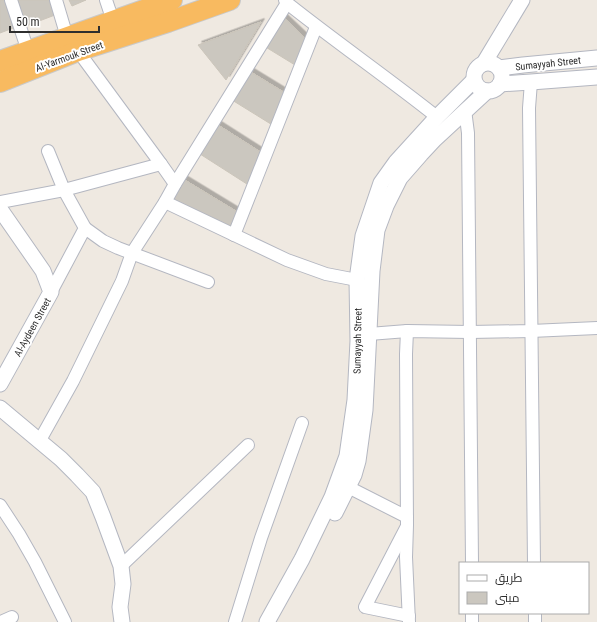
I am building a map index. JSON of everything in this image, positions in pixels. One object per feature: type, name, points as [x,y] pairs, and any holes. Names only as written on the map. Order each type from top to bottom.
[{"type":"highway","name":"Al-Yarmouk Street","points":[[0,82],[73,44],[113,21],[172,0]]},
{"type":"highway","name":"Al-Yarmouk Street","points":[[0,61],[28,51],[73,44],[168,22],[230,0]]},
{"type":"street","points":[[11,0],[28,51]]},
{"type":"street","points":[[56,0],[73,44],[174,184]]},
{"type":"street","points":[[106,0],[113,21]]},
{"type":"street","points":[[484,63],[495,65],[499,68],[502,76],[500,84],[492,91],[481,90],[476,86],[474,75],[479,66],[484,63],[522,0]]},
{"type":"street","points":[[40,440],[73,381],[122,281],[132,253],[165,202],[174,184],[286,2],[316,27],[437,117]]},
{"type":"street","points":[[234,235],[316,27]]},
{"type":"street","name":"Sumayyah Street","points":[[499,68],[597,58]]},
{"type":"street","name":"Sumayyah Street","points":[[500,84],[597,77]]},
{"type":"street","name":"Sumayyah Street","points":[[267,622],[302,559],[332,497],[347,456],[355,400],[358,341],[356,280],[363,236],[382,183],[396,162],[437,117],[474,80]]},
{"type":"street","points":[[531,82],[529,108],[534,562]]},
{"type":"street","name":"Sumayyah Street","points":[[278,622],[305,573],[354,475],[358,461],[365,410],[372,271],[377,230],[386,206],[400,178],[416,158],[434,139],[487,91]]},
{"type":"street","points":[[466,110],[468,133],[472,562]]},
{"type":"street","points":[[48,151],[64,190],[85,228],[118,248],[208,282]]},
{"type":"street","points":[[0,202],[64,190],[161,164]]},
{"type":"street","points":[[165,202],[287,260],[326,274],[356,280]]},
{"type":"street","name":"Al-Aydeen Street","points":[[0,209],[43,271],[51,292],[0,384]]},
{"type":"street","points":[[51,292],[85,228]]},
{"type":"street","points":[[369,334],[407,331],[470,332],[597,328]]},
{"type":"street","points":[[407,331],[406,354],[407,521],[406,557],[409,619],[365,607],[407,521]]},
{"type":"street","points":[[0,408],[40,440],[78,475],[92,492],[121,566],[123,584],[120,607],[122,622]]},
{"type":"street","points":[[235,622],[261,538],[302,423]]},
{"type":"street","points":[[121,566],[248,445]]},
{"type":"street","points":[[348,487],[407,521]]},
{"type":"street","points":[[0,505],[35,562],[65,622]]},
{"type":"building","points":[[0,0],[5,0],[16,27],[0,33]]},
{"type":"building","points":[[16,0],[49,0],[55,15],[26,26]]},
{"type":"building","points":[[69,0],[86,0],[72,6]]},
{"type":"building","points":[[283,17],[305,38],[295,65],[264,46]]},
{"type":"building","points":[[261,22],[226,80],[198,45]]},
{"type":"building","points":[[249,71],[285,93],[274,126],[232,100]]},
{"type":"building","points":[[218,125],[262,153],[250,186],[200,154]]},
{"type":"building","points":[[183,179],[239,213],[232,226],[172,199]]}]
